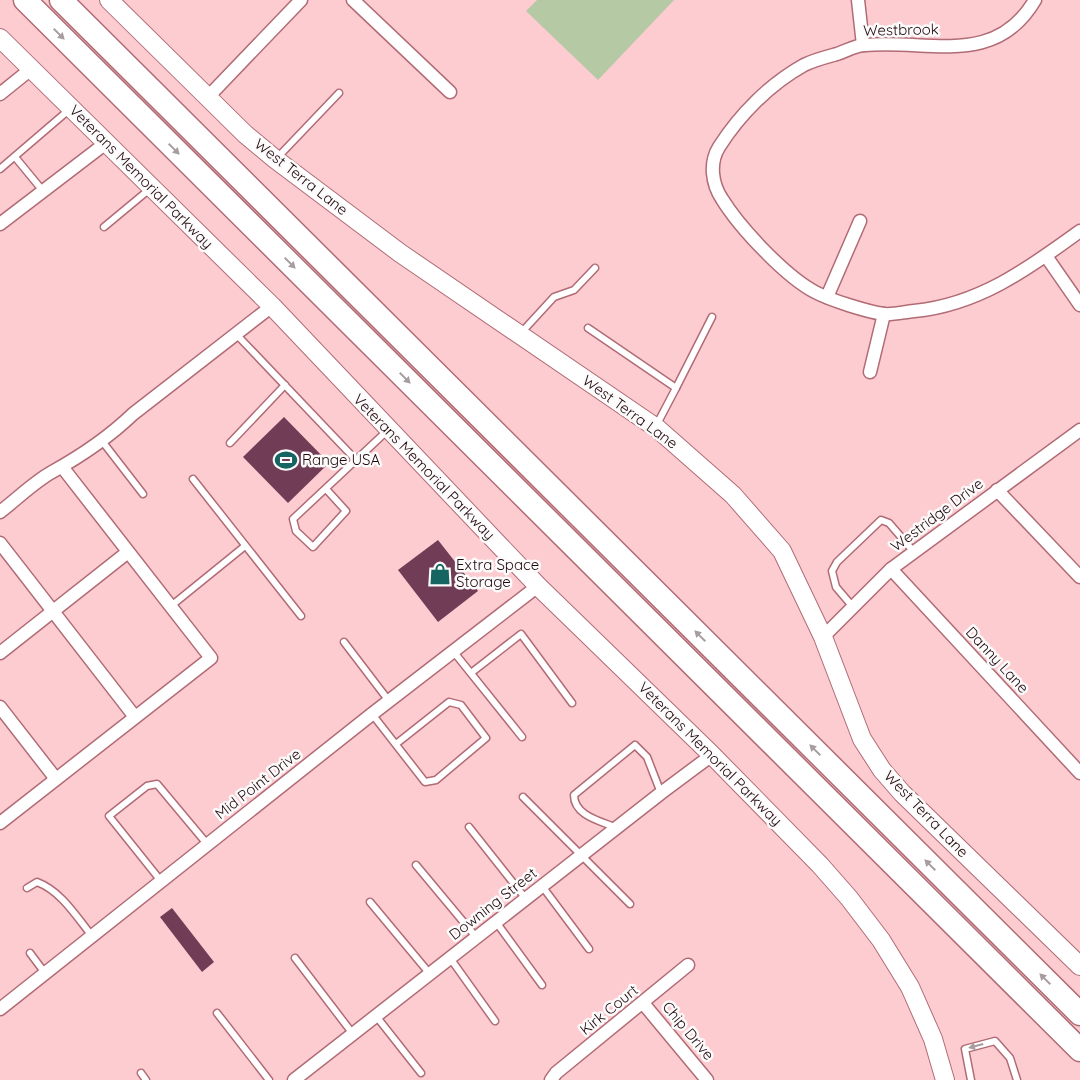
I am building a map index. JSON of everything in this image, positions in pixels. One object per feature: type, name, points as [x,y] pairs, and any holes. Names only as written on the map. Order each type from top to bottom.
[{"type":"highway","points":[[24,0],[1080,1050]]},
{"type":"highway","points":[[61,0],[1080,1014]]},
{"type":"street","name":"West Terra Lane","points":[[109,0],[208,97],[275,159],[400,253],[656,427],[733,496],[782,551],[823,637],[862,739],[882,770],[902,794],[1080,966]]},
{"type":"street","points":[[208,97],[301,0]]},
{"type":"street","points":[[353,0],[450,92]]},
{"type":"street","points":[[858,0],[863,44]]},
{"type":"street","name":"Westbrook","points":[[884,314],[827,297],[814,291],[792,276],[766,251],[721,198],[712,172],[718,148],[741,116],[774,85],[806,64],[863,44],[956,46],[983,44],[1007,31],[1025,17],[1035,0]]},
{"type":"street","name":"Veterans Memorial Parkway","points":[[0,38],[272,306],[538,586],[712,755],[820,865],[849,898],[881,940],[910,987],[933,1039],[945,1080]]},
{"type":"street","points":[[0,94],[32,69]]},
{"type":"street","points":[[0,224],[106,143]]},
{"type":"street","points":[[827,297],[860,221]]},
{"type":"street","points":[[870,372],[884,314],[934,310],[959,304],[991,290],[1046,256],[1080,231]]},
{"type":"street","points":[[1046,256],[1080,304]]},
{"type":"street","points":[[0,512],[52,472],[63,468],[102,440],[272,306]]},
{"type":"street","name":"Westridge Drive","points":[[823,637],[891,569],[1080,430]]},
{"type":"street","points":[[0,823],[211,658],[63,468]]},
{"type":"street","points":[[997,490],[1080,576]]},
{"type":"street","points":[[0,543],[135,717]]},
{"type":"street","points":[[0,653],[128,552]]},
{"type":"street","name":"Danny Lane","points":[[891,569],[1080,773]]},
{"type":"street","name":"Mid Point Drive","points":[[0,1008],[372,714],[538,586]]},
{"type":"street","points":[[0,707],[56,780]]},
{"type":"street","name":"Downing Street","points":[[294,1080],[712,755]]},
{"type":"street","name":"Kirk Court","points":[[551,1080],[556,1073],[644,1003],[688,965]]},
{"type":"street","name":"Chip Drive","points":[[644,1003],[707,1080]]},
{"type":"lane","points":[[275,159],[340,93]]},
{"type":"lane","points":[[0,169],[71,108]]},
{"type":"lane","points":[[14,156],[43,191]]},
{"type":"lane","points":[[104,227],[152,187]]},
{"type":"lane","points":[[520,334],[554,298],[574,290],[595,268]]},
{"type":"lane","points":[[656,427],[712,317]]},
{"type":"lane","points":[[588,328],[676,388]]},
{"type":"lane","points":[[236,334],[356,460]]},
{"type":"lane","points":[[230,443],[285,386]]},
{"type":"lane","points":[[326,489],[346,512],[314,547],[296,531],[293,519],[389,429]]},
{"type":"lane","points":[[102,440],[143,494]]},
{"type":"lane","points":[[193,479],[301,616]]},
{"type":"lane","points":[[853,607],[836,587],[832,571],[837,562],[881,520],[889,523],[914,552]]},
{"type":"lane","points":[[171,606],[245,546]]},
{"type":"lane","points":[[470,673],[521,634],[572,703]]},
{"type":"lane","points":[[344,642],[389,701]]},
{"type":"lane","points":[[453,652],[522,737]]},
{"type":"lane","points":[[372,714],[425,782],[436,780],[486,738],[461,705],[449,702],[396,744]]},
{"type":"lane","points":[[617,828],[583,814],[574,800],[574,795],[635,745],[647,757],[661,793]]},
{"type":"lane","points":[[161,882],[109,816],[147,786],[157,784],[208,845]]},
{"type":"lane","points":[[523,797],[630,904]]},
{"type":"lane","points":[[469,827],[526,899]]},
{"type":"lane","points":[[416,865],[476,937]]},
{"type":"lane","points":[[27,888],[37,882],[47,886],[60,896],[92,936]]},
{"type":"lane","points":[[542,886],[588,949]]},
{"type":"lane","points":[[370,902],[430,974]]},
{"type":"lane","points":[[496,922],[542,985]]},
{"type":"lane","points":[[30,953],[45,973]]},
{"type":"lane","points":[[295,958],[353,1034]]},
{"type":"lane","points":[[450,958],[495,1021]]},
{"type":"lane","points":[[217,1013],[268,1080]]},
{"type":"lane","points":[[376,1016],[421,1073]]},
{"type":"lane","points":[[971,1080],[965,1049],[994,1041],[1010,1058],[1017,1080]]},
{"type":"lane","points":[[141,1073],[146,1080]]},
{"type":"green space","points":[[537,0],[674,0],[598,80],[526,11]]},
{"type":"building","name":"Range USA","points":[[284,417],[329,463],[288,503],[243,457]]},
{"type":"building","points":[[438,540],[478,591],[438,622],[398,570]]},
{"type":"building","points":[[172,908],[214,962],[202,972],[160,917]]},
{"type":"place","name":"Range USA","points":[[286,460]]},
{"type":"place","name":"Extra Space Storage","points":[[440,574]]}]
